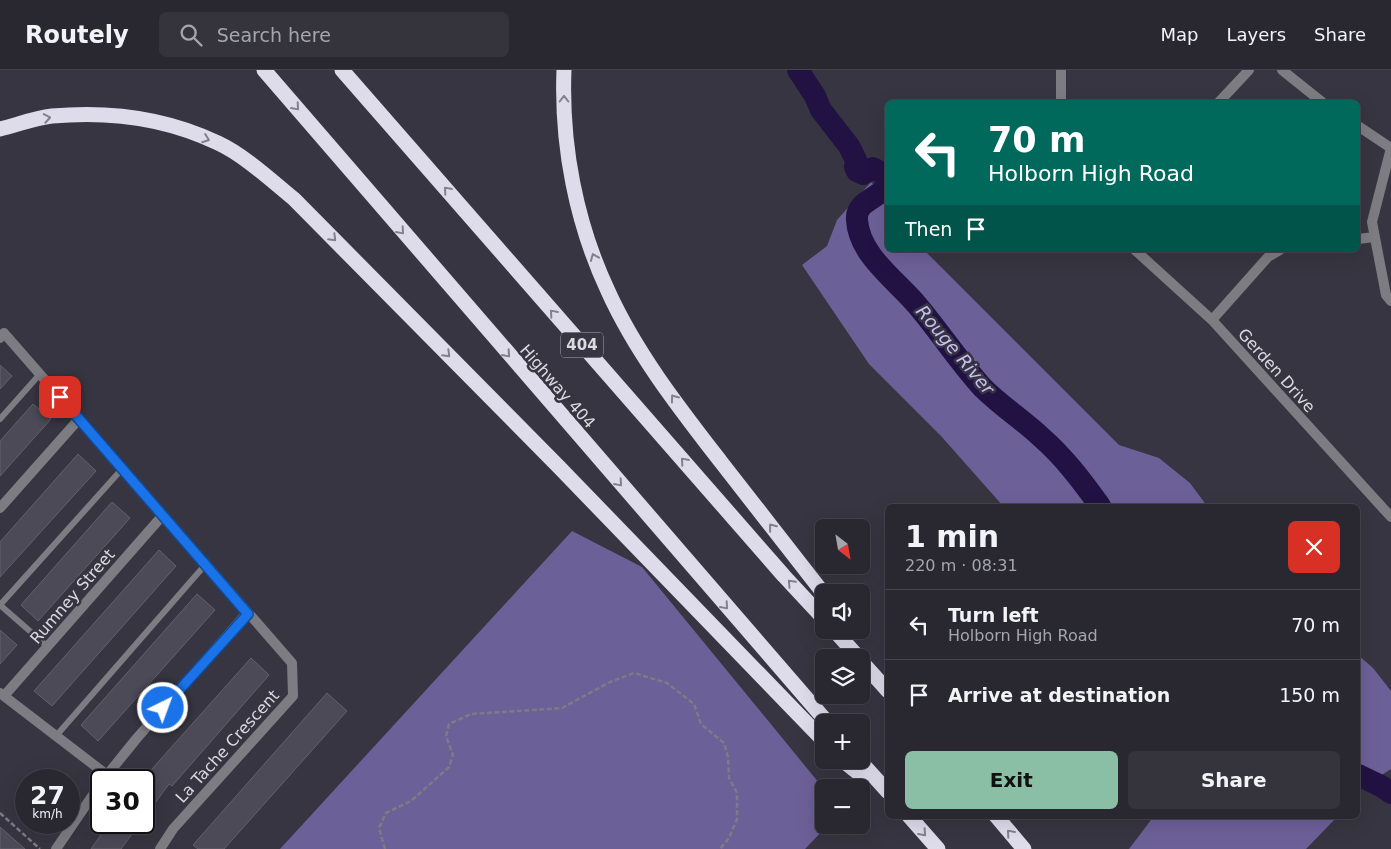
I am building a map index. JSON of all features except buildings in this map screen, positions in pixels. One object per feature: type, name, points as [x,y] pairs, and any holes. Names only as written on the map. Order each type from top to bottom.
[{"type":"highway","name":"Highway 404","points":[[264,70],[820,714]]},
{"type":"highway","name":"404","points":[[342,70],[815,609]]},
{"type":"highway","points":[[564,70],[564,119],[570,171],[591,251],[608,292],[631,334],[664,386],[816,584]]},
{"type":"highway","points":[[0,129],[50,116],[107,114],[164,123],[219,143],[262,173],[294,199],[558,466],[815,732]]},
{"type":"highway","points":[[870,671],[885,688]]},
{"type":"highway","points":[[853,769],[874,777]]},
{"type":"highway","points":[[867,769],[885,789]]},
{"type":"highway","points":[[912,819],[938,849]]},
{"type":"highway","points":[[999,819],[1024,849]]},
{"type":"street","points":[[1061,70],[1061,100]]},
{"type":"street","points":[[1221,100],[1249,70]]},
{"type":"street","points":[[1282,70],[1320,100]]},
{"type":"street","points":[[1360,127],[1391,148],[1372,222],[1386,295],[1391,301]]},
{"type":"street","points":[[1360,239],[1374,237]]},
{"type":"street","name":"Gerden Drive","points":[[1137,252],[1212,320],[1391,517]]},
{"type":"street","points":[[1212,320],[1268,256],[1276,252]]},
{"type":"street","name":"La Tache Crescent","points":[[2,336],[40,374],[204,565],[292,663],[293,696],[173,829],[160,849]]},
{"type":"street","points":[[0,508],[79,419]]},
{"type":"street","name":"Rumney Street","points":[[2,695],[163,515]]},
{"type":"street","points":[[112,769],[137,738],[248,614]]},
{"type":"street","points":[[2,695],[56,736],[93,769]]},
{"type":"street","points":[[56,849],[90,799]]},
{"type":"lane","points":[[0,419],[40,374]]},
{"type":"lane","points":[[47,646],[0,605],[122,469]]},
{"type":"lane","points":[[56,736],[204,565]]},
{"type":"path","points":[[385,849],[379,828],[386,812],[411,801],[449,766],[453,755],[446,736],[449,724],[471,714],[562,708],[610,682],[634,673],[667,683],[694,704],[701,724],[724,743],[728,757],[729,778],[737,793],[737,819],[729,838],[720,849]]},
{"type":"path","points":[[0,813],[40,849]]},
{"type":"shaded area","points":[[871,182],[885,197],[885,252],[926,252],[1119,445],[1159,458],[1190,483],[1206,504],[1001,504],[941,436],[869,364],[802,265],[827,246],[837,220]]},
{"type":"shaded area","points":[[572,531],[642,567],[816,779],[815,834],[819,834],[805,849],[280,849]]},
{"type":"shaded area","points":[[1360,657],[1373,668],[1391,691],[1391,769],[1360,789]]},
{"type":"shaded area","points":[[1152,819],[1335,819],[1306,849],[1129,849]]},
{"type":"waterway","name":"Rouge River","points":[[798,70],[815,96],[821,110],[849,146],[856,160],[855,167],[857,171],[863,174],[873,168],[882,173],[885,178]]},
{"type":"waterway","name":"Rouge River","points":[[885,188],[864,204],[857,214],[859,233],[871,256],[917,305],[983,388],[1034,431],[1065,461],[1098,504]]},
{"type":"waterway","name":"Rouge River","points":[[1360,776],[1391,793]]},
{"type":"route","points":[[60,397],[248,614],[163,708]]}]
